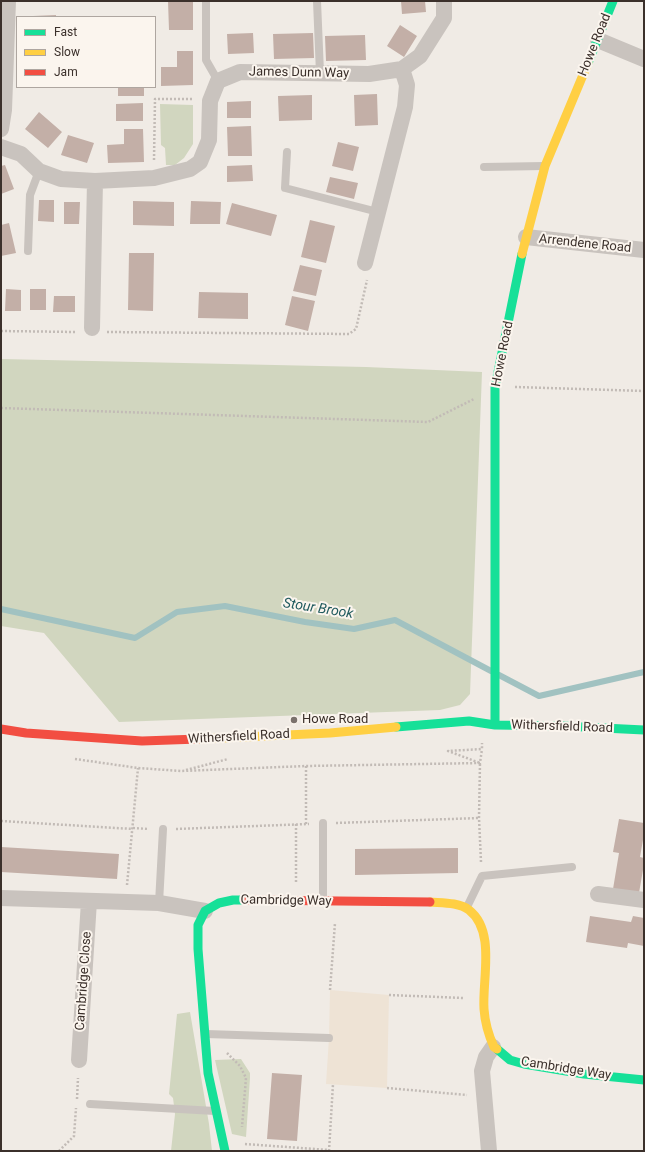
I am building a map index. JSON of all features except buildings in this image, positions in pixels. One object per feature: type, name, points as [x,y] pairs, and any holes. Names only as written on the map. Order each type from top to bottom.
[{"type":"street","points":[[1,128],[4,110],[8,1]]},
{"type":"street","name":"James Dunn Way","points":[[218,82],[240,72],[369,74],[402,69],[420,56],[444,18],[444,1]]},
{"type":"street","name":"Howe Road","points":[[495,725],[495,387],[526,237],[545,166],[613,1]]},
{"type":"street","points":[[598,40],[644,59]]},
{"type":"street","points":[[366,270],[378,212],[405,107],[407,85],[402,69]]},
{"type":"street","points":[[1,147],[21,154],[39,171],[61,179],[96,181],[154,178],[190,169],[200,162],[209,140],[210,101],[218,82]]},
{"type":"street","points":[[92,331],[96,181]]},
{"type":"street","name":"Arrendene Road","points":[[526,237],[644,250]]},
{"type":"street","name":"Withersfield Road","points":[[1,728],[26,733],[142,741],[330,733],[469,722],[495,725],[563,726],[644,730]]},
{"type":"street","points":[[598,894],[644,900]]},
{"type":"street","points":[[1,898],[159,903],[205,911],[198,925],[198,949],[208,1073],[225,1147]]},
{"type":"street","name":"Cambridge Way","points":[[205,911],[219,903],[233,900],[445,903],[467,908]]},
{"type":"street","name":"Cambridge Close","points":[[79,1060],[89,901]]},
{"type":"street","points":[[467,908],[479,920],[485,938],[486,1031],[493,1047],[486,1057],[482,1071],[488,1151]]},
{"type":"street","name":"Cambridge Way","points":[[493,1047],[509,1059],[528,1065],[574,1073],[644,1080]]},
{"type":"lane","points":[[206,1],[206,60],[218,82]]},
{"type":"lane","points":[[317,1],[320,73]]},
{"type":"lane","points":[[286,152],[285,188],[378,212]]},
{"type":"lane","points":[[484,167],[545,166]]},
{"type":"lane","points":[[28,252],[30,194],[39,171]]},
{"type":"lane","points":[[323,823],[323,902]]},
{"type":"lane","points":[[159,903],[163,829]]},
{"type":"lane","points":[[467,908],[482,876],[572,868]]},
{"type":"lane","points":[[205,1034],[329,1038]]},
{"type":"lane","points":[[90,1104],[216,1111]]},
{"type":"path","points":[[154,178],[155,99],[192,99],[210,101]]},
{"type":"path","points":[[1,331],[349,334],[356,329],[366,270]]},
{"type":"path","points":[[495,387],[644,391]]},
{"type":"path","points":[[1,408],[428,422],[475,399]]},
{"type":"path","points":[[480,723],[482,749],[480,764],[479,818],[482,876]]},
{"type":"path","points":[[480,764],[448,751],[482,749]]},
{"type":"path","points":[[126,902],[138,768],[181,771],[306,766],[480,764]]},
{"type":"path","points":[[306,766],[306,824]]},
{"type":"path","points":[[1,821],[133,829],[163,829],[479,818]]},
{"type":"path","points":[[296,824],[296,901]]},
{"type":"path","points":[[330,990],[337,902]]},
{"type":"path","points":[[389,995],[485,998]]},
{"type":"path","points":[[220,1034],[222,1048],[240,1066],[246,1078],[242,1128]]},
{"type":"path","points":[[59,1151],[74,1136],[79,1060]]},
{"type":"path","points":[[225,1147],[329,1150],[333,1084]]},
{"type":"path","points":[[387,1088],[484,1096]]},
{"type":"green space","points":[[160,104],[193,105],[193,144],[184,158],[175,165],[166,165],[165,148],[161,145]]},
{"type":"green space","points":[[1,359],[366,367],[482,372],[470,694],[460,705],[440,710],[119,722],[44,633],[1,626]]},
{"type":"green space","points":[[190,1012],[209,1124],[212,1151],[171,1151],[175,1114],[173,1098],[169,1094],[177,1014]]},
{"type":"green space","points":[[241,1059],[250,1073],[246,1137],[232,1134],[215,1060]]},
{"type":"shaded area","points":[[330,990],[389,995],[387,1088],[326,1084]]},
{"type":"waterway","name":"Stour Brook","points":[[1,609],[135,638],[177,612],[225,606],[305,622],[354,629],[395,620],[491,671]]},
{"type":"waterway","name":"Stour Brook","points":[[499,675],[539,696],[644,672]]},
{"type":"traffic: fast","points":[[588,63],[613,1]]},
{"type":"traffic: fast","points":[[495,725],[495,387],[522,254]]},
{"type":"traffic: fast","points":[[396,727],[469,721],[495,725],[563,726],[644,730]]},
{"type":"traffic: fast","points":[[225,1151],[208,1073],[198,949],[198,925],[205,911],[219,903],[233,900],[246,900]]},
{"type":"traffic: fast","points":[[497,1049],[510,1060],[524,1064],[584,1074],[644,1080]]},
{"type":"traffic: slow","points":[[522,254],[545,166],[588,63]]},
{"type":"traffic: slow","points":[[199,739],[330,733],[396,727]]},
{"type":"traffic: slow","points":[[430,902],[450,903],[465,907],[477,919],[482,930],[486,956],[484,1014],[490,1038],[494,1047],[497,1049]]},
{"type":"traffic: jam","points":[[1,729],[26,733],[142,741],[199,739]]},
{"type":"traffic: jam","points":[[246,900],[430,902]]},
{"type":"place","name":"Howe Road","points":[[294,720]]}]
